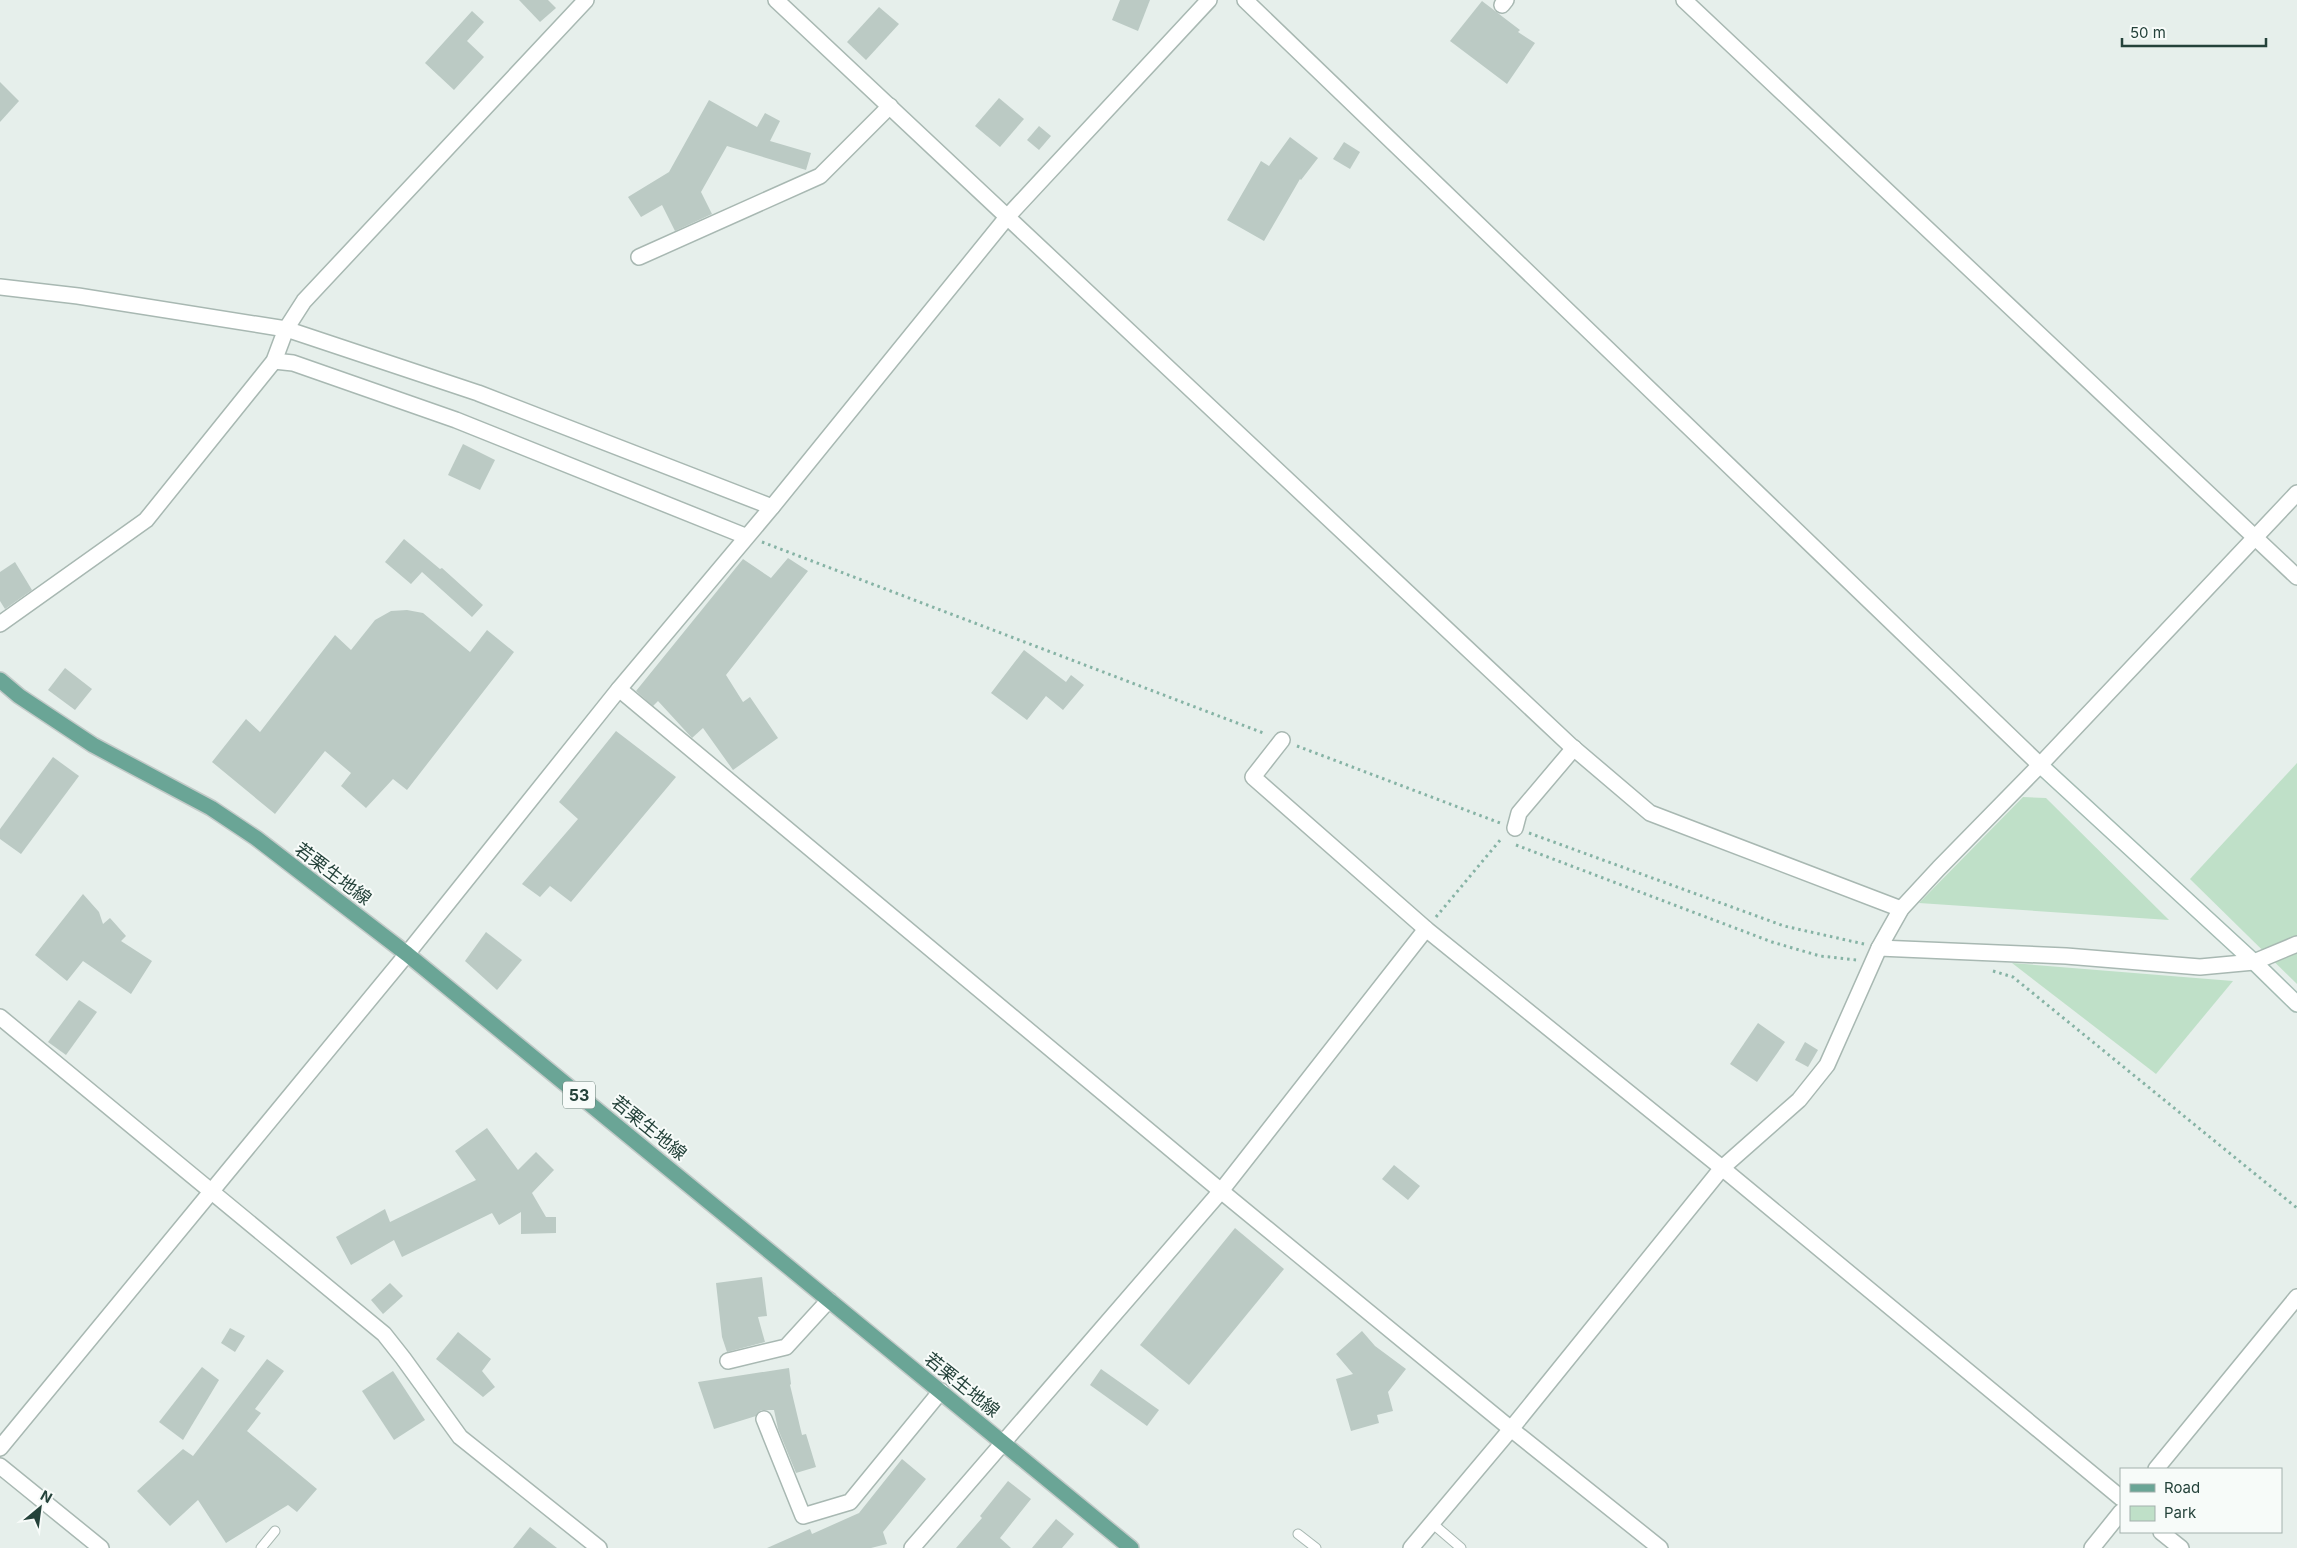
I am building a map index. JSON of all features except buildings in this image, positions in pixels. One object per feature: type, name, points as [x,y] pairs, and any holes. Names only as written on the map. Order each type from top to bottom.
[{"type":"main road","name":"若栗生地線","points":[[0,680],[18,696],[93,745],[211,808],[256,838],[407,954],[1132,1548]]},
{"type":"street","points":[[0,624],[146,520],[274,361],[286,329],[304,301],[586,0]]},
{"type":"street","points":[[776,0],[1574,748],[1650,813],[1901,909]]},
{"type":"street","points":[[0,1448],[407,954],[619,689],[772,506],[1008,216],[1209,0]]},
{"type":"street","points":[[1245,0],[2040,765],[2297,1004]]},
{"type":"street","points":[[1684,0],[2297,577]]},
{"type":"street","points":[[639,257],[820,176],[890,106]]},
{"type":"street","points":[[0,287],[78,296],[286,329],[478,393],[772,506]]},
{"type":"street","points":[[274,361],[293,363],[456,420],[745,536]]},
{"type":"street","points":[[1411,1548],[1511,1429],[1722,1168],[1799,1100],[1828,1065],[1879,948],[1901,909],[2297,493]]},
{"type":"street","points":[[619,689],[1221,1191],[1511,1429],[1660,1548]]},
{"type":"street","points":[[1282,740],[1253,777],[1426,929],[1722,1168],[2120,1497]]},
{"type":"street","points":[[1516,828],[1518,813],[1574,748]]},
{"type":"street","points":[[912,1548],[1005,1443],[1221,1191],[1426,929]]},
{"type":"street","points":[[1879,948],[2066,956],[2200,966],[2254,962],[2297,944]]},
{"type":"street","points":[[0,1017],[384,1334],[460,1437],[599,1548]]},
{"type":"street","points":[[2157,1468],[2297,1297]]},
{"type":"street","points":[[728,1361],[786,1348],[829,1300]]},
{"type":"street","points":[[764,1419],[803,1516],[850,1502],[941,1391]]},
{"type":"street","points":[[0,1466],[101,1548]]},
{"type":"street","points":[[2092,1548],[2120,1513]]},
{"type":"street","points":[[2162,1533],[2181,1548]]},
{"type":"lane","points":[[1432,1523],[1461,1548]]},
{"type":"lane","points":[[260,1548],[275,1531]]},
{"type":"lane","points":[[1298,1534],[1316,1548]]},
{"type":"path","points":[[745,536],[1516,828],[1784,926],[1879,948]]},
{"type":"green space","points":[[2297,763],[2297,984],[2190,879]]},
{"type":"green space","points":[[2023,797],[2046,798],[2169,920],[1919,903]]},
{"type":"green space","points":[[2012,963],[2233,981],[2156,1074]]}]
